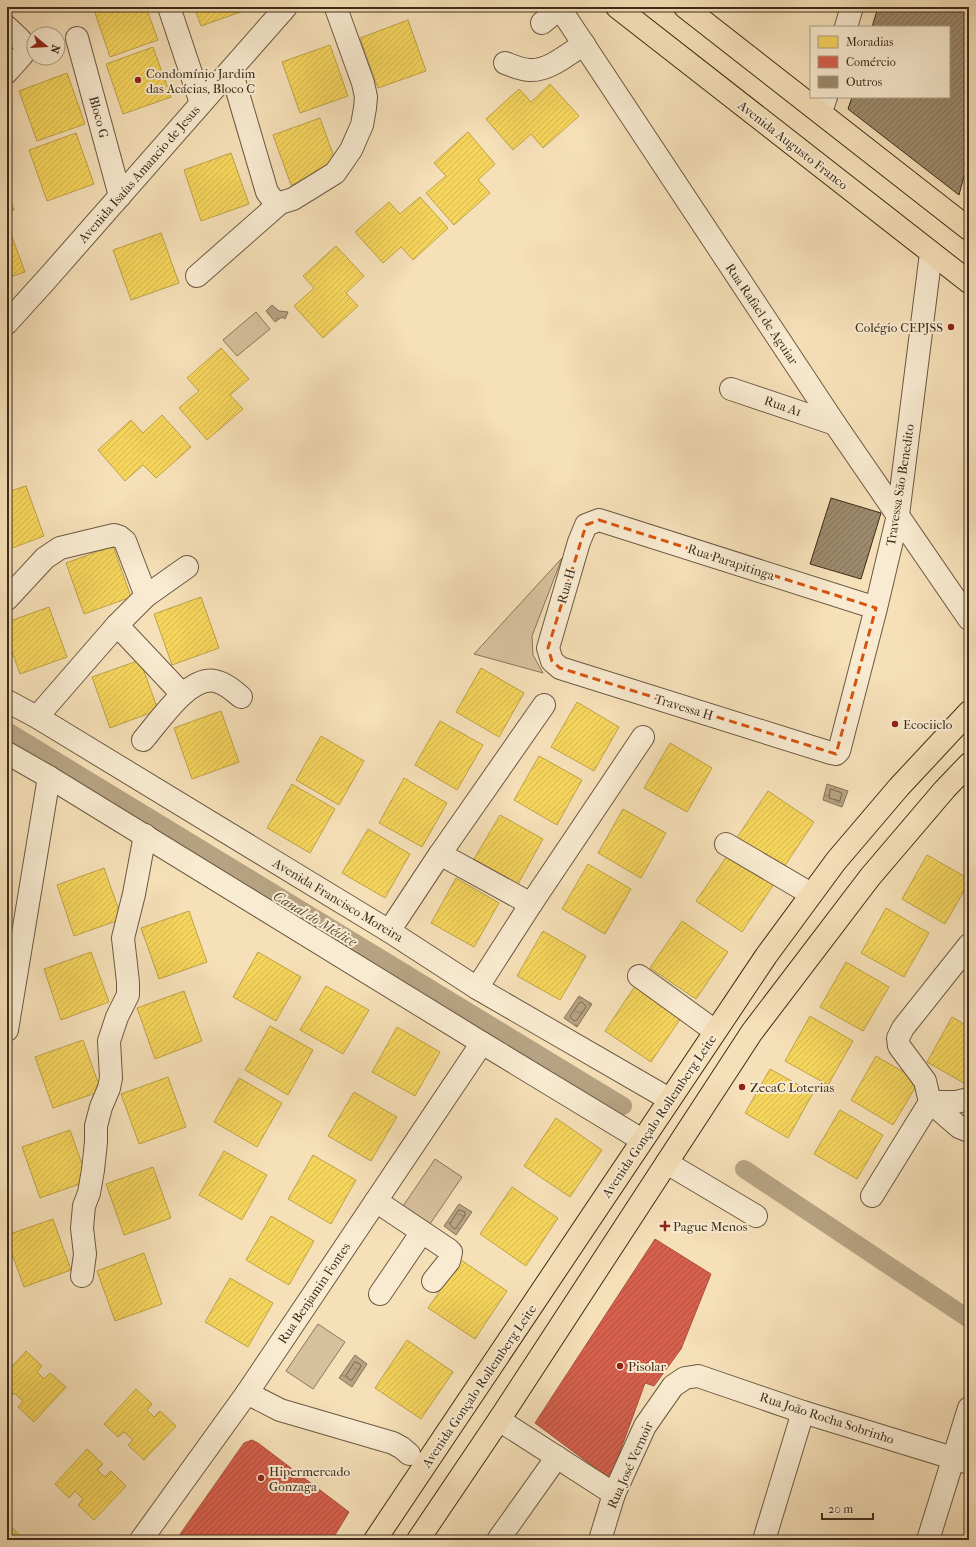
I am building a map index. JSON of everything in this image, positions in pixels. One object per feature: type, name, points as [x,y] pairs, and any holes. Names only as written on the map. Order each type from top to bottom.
[{"type":"main road","name":"Avenida Augusto Franco","points":[[617,7],[969,282]]},
{"type":"main road","points":[[685,7],[810,96]]},
{"type":"main road","points":[[813,98],[969,229]]},
{"type":"main road","name":"Avenida Gonçalo Rollemberg Leite","points":[[376,1540],[669,1099],[766,956],[836,861],[899,787],[969,712]]},
{"type":"main road","points":[[752,1032],[870,877],[945,789],[969,764]]},
{"type":"main road","points":[[418,1540],[499,1420],[752,1032],[789,967],[790,956],[783,950],[766,956]]},
{"type":"street","points":[[169,7],[201,103]]},
{"type":"street","points":[[846,26],[852,7]]},
{"type":"street","points":[[198,276],[280,202],[293,198],[335,173],[351,150],[362,125],[366,97],[363,84],[336,8]]},
{"type":"street","name":"Avenida Isaías Amancio de Jesus","points":[[7,323],[231,70],[275,12]]},
{"type":"street","points":[[546,28],[562,12]]},
{"type":"street","name":"Rua Rafael de Aguiar","points":[[562,12],[835,424],[969,619]]},
{"type":"street","points":[[7,27],[25,43],[26,48],[24,53],[7,72]]},
{"type":"street","name":"Bloco G","points":[[77,38],[120,196]]},
{"type":"street","points":[[505,63],[525,70],[537,69],[551,64],[584,44]]},
{"type":"street","points":[[231,70],[267,192],[273,200],[280,202]]},
{"type":"street","name":"Travessa São Benedito","points":[[831,753],[836,754],[839,751],[876,608],[898,514],[931,253]]},
{"type":"street","name":"Rua A1","points":[[730,389],[835,424]]},
{"type":"street","name":"Rua Parapitinga","points":[[586,525],[599,520],[876,608]]},
{"type":"street","name":"Rua H","points":[[548,648],[578,542],[586,525]]},
{"type":"street","points":[[7,599],[45,558],[60,548],[114,535],[125,541],[146,596]]},
{"type":"street","points":[[37,718],[117,625],[146,596],[187,566]]},
{"type":"street","points":[[117,625],[182,694]]},
{"type":"street","name":"Travessa H","points":[[548,648],[552,661],[560,668],[831,753]]},
{"type":"street","points":[[143,740],[182,694],[201,682],[215,681],[227,686],[241,698]]},
{"type":"street","name":"Avenida Francisco Moreira","points":[[7,701],[389,932],[477,988],[669,1099]]},
{"type":"street","points":[[389,932],[440,854],[544,705]]},
{"type":"street","points":[[477,988],[531,904],[643,737]]},
{"type":"street","points":[[7,753],[49,777],[482,1044],[642,1140]]},
{"type":"street","points":[[7,1030],[13,963],[49,777]]},
{"type":"street","points":[[82,1276],[85,1254],[82,1228],[84,1206],[89,1194],[93,1170],[96,1126],[111,1078],[109,1041],[117,1017],[128,994],[123,938],[134,894],[145,836]]},
{"type":"street","points":[[726,844],[812,894]]},
{"type":"street","points":[[440,854],[531,904]]},
{"type":"street","points":[[964,1129],[930,1102],[925,1081],[898,1046],[898,1038],[903,1028],[969,945]]},
{"type":"street","points":[[639,976],[715,1031]]},
{"type":"street","name":"Rua Benjamin Fontes","points":[[141,1540],[247,1393],[482,1044]]},
{"type":"street","points":[[930,1102],[956,1102],[969,1099]]},
{"type":"street","points":[[872,1196],[930,1102]]},
{"type":"street","points":[[667,1163],[756,1216]]},
{"type":"street","points":[[376,1201],[451,1252],[449,1261],[432,1281]]},
{"type":"street","points":[[380,1294],[422,1232]]},
{"type":"street","name":"Rua João Rocha Sobrinho","points":[[685,1378],[698,1376],[803,1412],[961,1461]]},
{"type":"street","name":"Rua José Vernoir","points":[[600,1540],[614,1494],[645,1426],[673,1386],[685,1378]]},
{"type":"street","points":[[247,1393],[280,1410],[393,1443],[409,1454]]},
{"type":"street","points":[[928,1540],[961,1461],[969,1408]]},
{"type":"street","points":[[764,1540],[803,1412]]},
{"type":"street","points":[[499,1420],[614,1494]]},
{"type":"street","points":[[498,1540],[557,1457]]},
{"type":"highlighted area","points":[[599,520],[876,608],[836,754],[560,668],[552,661],[548,648],[586,525]]},
{"type":"shaded area","points":[[256,312],[270,329],[237,356],[223,340]]},
{"type":"shaded area","points":[[562,558],[532,636],[533,655],[543,673],[474,654]]},
{"type":"shaded area","points":[[435,1159],[462,1177],[430,1224],[403,1206]]},
{"type":"shaded area","points":[[318,1324],[345,1342],[313,1389],[286,1371]]},
{"type":"water","points":[[272,305],[279,311],[288,312],[285,319],[282,317],[275,322],[266,311]]},
{"type":"water","points":[[827,784],[848,791],[842,807],[823,800]]},
{"type":"water","points":[[579,996],[592,1004],[577,1027],[564,1018]]},
{"type":"water","points":[[459,1204],[472,1212],[456,1235],[444,1226]]},
{"type":"water","points":[[355,1355],[367,1364],[352,1387],[339,1378]]},
{"type":"building: Moradias","points":[[93,7],[146,7],[158,40],[110,57]]},
{"type":"building: Moradias","points":[[194,7],[248,7],[249,9],[201,26]]},
{"type":"building: Moradias","points":[[408,20],[426,71],[378,88],[360,38]]},
{"type":"building: Moradias","points":[[330,45],[348,96],[300,113],[282,62]]},
{"type":"building: Moradias","name":"Condomínio Jardim das Acácias, Bloco C","points":[[153,47],[171,97],[123,114],[106,64]]},
{"type":"building: Moradias","points":[[67,73],[85,124],[37,141],[19,91]]},
{"type":"building: Moradias","points":[[550,84],[579,116],[543,148],[531,134],[513,150],[486,119],[519,89],[531,102]]},
{"type":"building: Moradias","points":[[320,118],[338,168],[291,185],[273,135]]},
{"type":"building: Moradias","points":[[468,132],[495,164],[478,180],[490,193],[454,225],[426,193],[446,176],[434,163]]},
{"type":"building: Moradias","points":[[76,133],[94,184],[47,201],[29,150]]},
{"type":"building: Moradias","points":[[231,153],[249,204],[201,221],[184,170]]},
{"type":"building: Moradias","points":[[7,191],[14,210],[7,212]]},
{"type":"building: Moradias","points":[[420,197],[448,228],[413,260],[401,247],[383,263],[355,232],[389,202],[400,214]]},
{"type":"building: Moradias","points":[[7,223],[25,272],[7,278]]},
{"type":"building: Moradias","points":[[161,233],[179,283],[131,300],[113,250]]},
{"type":"building: Moradias","points":[[336,246],[364,276],[346,293],[358,306],[323,338],[294,306],[314,288],[303,276]]},
{"type":"building: Moradias","points":[[221,348],[249,379],[230,395],[243,409],[207,440],[179,408],[199,391],[187,378]]},
{"type":"building: Moradias","points":[[162,415],[191,447],[156,478],[143,465],[125,481],[98,450],[131,420],[143,433]]},
{"type":"building: Moradias","points":[[26,486],[44,536],[7,550],[7,492]]},
{"type":"building: Moradias","points":[[113,546],[131,597],[84,614],[66,563]]},
{"type":"building: Moradias","points":[[201,597],[219,648],[172,665],[154,614]]},
{"type":"building: Moradias","points":[[49,607],[67,657],[20,674],[7,638],[7,622]]},
{"type":"building: Moradias","points":[[140,660],[158,710],[110,728],[92,677]]},
{"type":"building: Moradias","points":[[481,668],[524,693],[499,737],[456,712]]},
{"type":"building: Moradias","points":[[577,702],[619,727],[594,771],[551,747]]},
{"type":"building: Moradias","points":[[221,711],[239,762],[192,779],[174,728]]},
{"type":"building: Moradias","points":[[440,721],[483,745],[457,790],[415,765]]},
{"type":"building: Moradias","points":[[321,736],[364,761],[339,805],[296,780]]},
{"type":"building: Moradias","points":[[670,743],[712,768],[687,812],[644,788]]},
{"type":"building: Moradias","points":[[539,756],[582,780],[557,825],[514,800]]},
{"type":"building: Moradias","points":[[404,778],[447,803],[422,847],[379,823]]},
{"type":"building: Moradias","points":[[292,784],[335,809],[310,853],[267,828]]},
{"type":"building: Moradias","points":[[768,791],[814,822],[782,870],[736,839]]},
{"type":"building: Moradias","points":[[623,809],[666,833],[641,878],[598,853]]},
{"type":"building: Moradias","points":[[500,815],[543,839],[518,884],[474,859]]},
{"type":"building: Moradias","points":[[368,829],[410,854],[385,898],[342,873]]},
{"type":"building: Moradias","points":[[729,853],[774,884],[742,932],[696,901]]},
{"type":"building: Moradias","points":[[927,855],[969,879],[969,882],[945,924],[902,899]]},
{"type":"building: Moradias","points":[[588,864],[631,889],[605,934],[562,909]]},
{"type":"building: Moradias","points":[[104,868],[122,919],[74,936],[57,885]]},
{"type":"building: Moradias","points":[[456,878],[499,903],[474,947],[431,923]]},
{"type":"building: Moradias","points":[[886,908],[929,933],[904,977],[861,953]]},
{"type":"building: Moradias","points":[[189,911],[207,962],[159,979],[141,928]]},
{"type":"building: Moradias","points":[[682,921],[728,952],[696,999],[650,968]]},
{"type":"building: Moradias","points":[[543,931],[586,956],[560,1000],[517,976]]},
{"type":"building: Moradias","points":[[91,952],[109,1002],[61,1020],[44,969]]},
{"type":"building: Moradias","points":[[258,952],[301,977],[276,1021],[233,997]]},
{"type":"building: Moradias","points":[[846,962],[889,987],[863,1031],[820,1007]]},
{"type":"building: Moradias","points":[[637,983],[683,1015],[651,1062],[605,1031]]},
{"type":"building: Moradias","points":[[326,986],[369,1010],[343,1054],[300,1030]]},
{"type":"building: Moradias","points":[[184,991],[202,1041],[155,1059],[137,1008]]},
{"type":"building: Moradias","points":[[810,1016],[853,1041],[828,1085],[785,1061]]},
{"type":"building: Moradias","points":[[952,1017],[969,1027],[969,1086],[927,1062]]},
{"type":"building: Moradias","points":[[270,1026],[313,1050],[288,1095],[245,1070]]},
{"type":"building: Moradias","points":[[397,1027],[440,1052],[415,1096],[372,1072]]},
{"type":"building: Moradias","points":[[83,1040],[101,1091],[53,1108],[35,1057]]},
{"type":"building: Moradias","points":[[876,1056],[919,1081],[893,1125],[851,1100]]},
{"type":"building: Moradias","points":[[770,1069],[813,1093],[788,1138],[745,1113]]},
{"type":"building: Moradias","points":[[168,1077],[186,1127],[139,1144],[121,1094]]},
{"type":"building: Moradias","points":[[239,1078],[282,1103],[257,1147],[214,1122]]},
{"type":"building: Moradias","points":[[354,1092],[397,1117],[371,1161],[328,1136]]},
{"type":"building: Moradias","points":[[840,1110],[883,1135],[857,1179],[814,1154]]},
{"type":"building: Moradias","points":[[556,1118],[602,1150],[570,1197],[524,1166]]},
{"type":"building: Moradias","points":[[70,1130],[88,1181],[40,1198],[22,1147]]},
{"type":"building: Moradias","points":[[224,1151],[267,1175],[242,1220],[199,1195]]},
{"type":"building: Moradias","points":[[313,1155],[356,1180],[331,1224],[288,1199]]},
{"type":"building: Moradias","points":[[153,1167],[171,1218],[124,1235],[106,1184]]},
{"type":"building: Moradias","points":[[512,1187],[558,1218],[526,1266],[480,1234]]},
{"type":"building: Moradias","points":[[271,1216],[314,1241],[289,1285],[246,1260]]},
{"type":"building: Moradias","points":[[53,1219],[71,1270],[24,1287],[7,1240],[7,1235]]},
{"type":"building: Moradias","points":[[144,1253],[162,1304],[115,1321],[97,1271]]},
{"type":"building: Moradias","points":[[461,1260],[507,1291],[475,1339],[428,1308]]},
{"type":"building: Moradias","points":[[230,1278],[273,1303],[248,1347],[205,1322]]},
{"type":"building: Moradias","points":[[407,1340],[453,1372],[421,1419],[375,1388]]},
{"type":"building: Moradias","points":[[26,1351],[42,1366],[37,1372],[44,1379],[50,1373],[66,1387],[34,1422],[18,1407],[23,1401],[14,1393],[9,1399],[7,1398],[7,1372]]},
{"type":"building: Moradias","points":[[136,1389],[152,1404],[147,1410],[154,1417],[160,1411],[176,1426],[144,1460],[128,1445],[133,1440],[124,1432],[118,1437],[104,1424]]},
{"type":"building: Moradias","points":[[87,1449],[103,1464],[97,1470],[105,1477],[111,1471],[126,1486],[94,1520],[78,1505],[83,1499],[75,1491],[69,1498],[55,1484]]},
{"type":"building: Moradias","points":[[7,1523],[22,1537],[20,1540],[7,1540]]},
{"type":"building: Comércio","name":"Pisolar","points":[[655,1239],[711,1274],[681,1349],[654,1386],[645,1383],[610,1479],[535,1423]]},
{"type":"building: Comércio","name":"Hipermercado Gonzaga","points":[[252,1440],[349,1512],[332,1540],[176,1540],[244,1443]]},
{"type":"building: Outros","points":[[878,7],[969,7],[969,157],[959,195],[848,109],[852,98],[950,98],[950,26],[872,26]]},
{"type":"building: Outros","points":[[831,498],[881,513],[861,579],[810,564]]},
{"type":"waterway","name":"Canal do Médice","points":[[7,731],[623,1106]]},
{"type":"waterway","points":[[744,1169],[969,1319]]},
{"type":"place","name":"Condomínio Jardim das Acácias, Bloco C","points":[[138,80]]},
{"type":"place","name":"Colégio CEPJSS","points":[[951,327]]},
{"type":"place","name":"Ecociiclo","points":[[895,724]]},
{"type":"place","name":"ZecaC Loterias","points":[[742,1087]]},
{"type":"place","name":"Pague Menos","points":[[665,1226]]},
{"type":"place","name":"Pisolar","points":[[620,1366]]},
{"type":"place","name":"Hipermercado Gonzaga","points":[[261,1478]]}]
